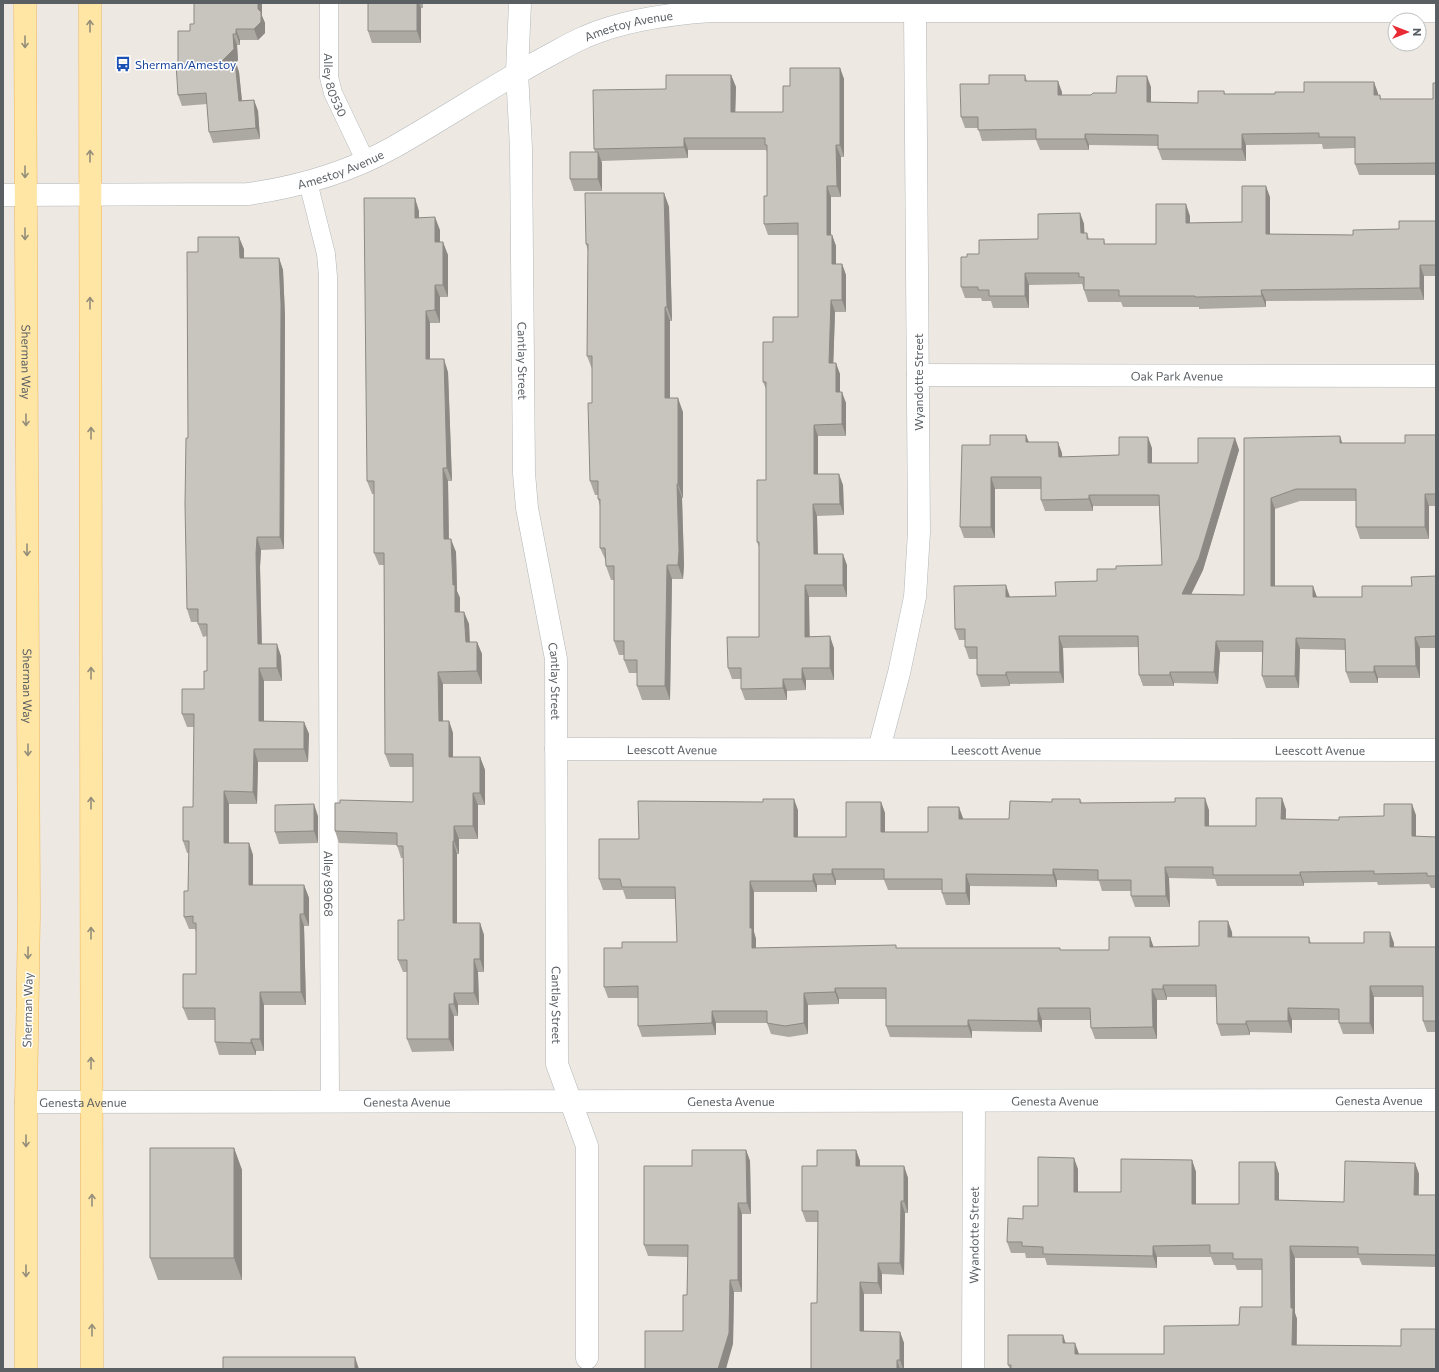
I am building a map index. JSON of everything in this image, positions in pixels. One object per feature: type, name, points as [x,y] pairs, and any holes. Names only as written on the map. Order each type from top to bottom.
[{"type":"main road","name":"Sherman Way","points":[[25,3],[29,906],[26,1102],[26,1369]]},
{"type":"main road","points":[[90,3],[92,1369]]},
{"type":"street","name":"Cantlay Street","points":[[520,3],[517,72],[521,148],[524,473],[527,508],[556,658],[557,1064],[587,1146],[587,1358]]},
{"type":"street","name":"Wyandotte Street","points":[[879,749],[899,673],[915,597],[919,532],[915,10]]},
{"type":"street","name":"Amestoy Avenue","points":[[3,194],[248,194],[285,189],[308,182],[393,148],[517,72],[585,37],[620,25],[680,14],[711,11],[1436,10]]},
{"type":"street","name":"Oak Park Avenue","points":[[918,375],[1436,376]]},
{"type":"street","name":"Leescott Avenue","points":[[556,749],[1436,750]]},
{"type":"street","name":"Genesta Avenue","points":[[26,1102],[330,1103],[571,1101],[1436,1100]]},
{"type":"street","name":"Wyandotte Street","points":[[973,1369],[974,1101]]},
{"type":"lane","name":"Alley 80530","points":[[329,3],[329,77],[333,93],[365,160]]},
{"type":"lane","name":"Alley 89068","points":[[308,182],[326,254],[328,276],[330,1103]]},
{"type":"building","points":[[194,3],[258,3],[258,9],[261,12],[261,22],[254,29],[236,29],[236,34],[233,34],[234,49],[222,61],[235,61],[239,101],[254,100],[256,128],[209,132],[206,93],[178,95],[176,64],[178,64],[178,31],[190,31],[190,24],[194,24]]},
{"type":"building","points":[[368,3],[417,3],[417,31],[368,31]]},
{"type":"building","points":[[790,68],[840,68],[840,145],[836,145],[837,186],[827,186],[827,235],[832,235],[832,264],[842,264],[842,300],[831,300],[829,363],[836,363],[836,392],[842,392],[842,424],[814,425],[814,474],[839,474],[840,504],[813,504],[814,554],[843,554],[843,585],[805,585],[805,637],[830,636],[830,668],[802,668],[802,679],[783,679],[783,688],[741,689],[741,668],[728,668],[727,637],[759,637],[759,542],[757,542],[757,480],[766,480],[766,382],[763,382],[763,342],[773,342],[773,317],[798,317],[798,223],[764,224],[764,196],[767,196],[767,145],[765,145],[765,138],[684,138],[684,147],[594,149],[593,90],[666,89],[666,75],[731,75],[731,112],[783,112],[783,86],[790,86]]},
{"type":"building","points":[[989,75],[1025,75],[1025,81],[1058,81],[1058,95],[1116,93],[1117,76],[1147,76],[1147,102],[1198,103],[1198,91],[1224,91],[1224,94],[1275,94],[1275,92],[1304,92],[1304,82],[1374,82],[1374,95],[1380,95],[1380,99],[1433,99],[1433,83],[1436,83],[1436,163],[1355,164],[1355,137],[1319,137],[1319,133],[1242,134],[1242,149],[1158,149],[1158,135],[1085,134],[1085,139],[1036,139],[1036,129],[978,130],[978,117],[961,117],[960,84],[989,84]]},
{"type":"building","points":[[570,152],[598,152],[598,179],[570,179]]},
{"type":"building","points":[[1242,186],[1266,186],[1266,234],[1353,235],[1353,230],[1399,229],[1399,221],[1436,221],[1436,265],[1420,265],[1420,288],[1261,290],[1262,296],[1119,296],[1119,290],[1084,290],[1084,277],[1079,277],[1079,273],[1025,273],[1025,296],[989,296],[989,290],[978,290],[978,287],[961,287],[961,257],[967,257],[967,254],[979,254],[979,240],[1038,239],[1038,214],[1080,213],[1081,233],[1087,233],[1087,239],[1104,239],[1104,244],[1156,244],[1156,204],[1186,204],[1186,223],[1242,222]]},
{"type":"building","points":[[585,193],[664,193],[667,307],[665,307],[665,398],[678,398],[677,484],[679,551],[678,565],[667,565],[665,686],[637,686],[637,660],[624,660],[624,641],[614,641],[614,566],[606,566],[605,548],[600,548],[600,499],[598,499],[598,481],[590,481],[588,403],[592,403],[592,356],[587,356],[588,244],[586,244]]},
{"type":"building","points":[[364,198],[415,198],[415,218],[435,217],[435,242],[443,242],[443,285],[435,285],[435,310],[426,311],[426,359],[444,359],[447,468],[443,468],[444,539],[451,539],[453,585],[455,585],[455,612],[464,612],[466,642],[477,642],[477,671],[438,672],[439,721],[449,721],[449,757],[480,757],[480,793],[473,793],[473,826],[454,826],[453,923],[480,923],[480,959],[474,959],[474,993],[454,993],[454,1004],[449,1004],[449,1039],[407,1039],[407,960],[398,960],[398,920],[404,920],[403,846],[397,846],[397,833],[335,831],[335,803],[340,803],[340,800],[413,802],[413,754],[385,754],[384,553],[374,553],[374,481],[367,481]]},
{"type":"building","points":[[198,237],[239,237],[240,258],[279,258],[281,304],[280,537],[257,537],[256,554],[258,644],[277,644],[277,668],[259,668],[259,721],[304,722],[304,749],[254,749],[253,792],[224,791],[224,843],[249,843],[249,885],[304,885],[304,914],[300,914],[301,992],[260,992],[260,1039],[251,1039],[251,1043],[215,1042],[215,1008],[183,1008],[183,974],[196,974],[196,923],[193,923],[193,916],[184,917],[184,891],[188,891],[189,841],[183,841],[183,807],[193,807],[194,714],[182,714],[182,689],[204,689],[204,671],[207,671],[207,624],[198,624],[198,609],[187,609],[185,504],[186,438],[188,438],[187,252],[198,252]]},
{"type":"building","points":[[990,435],[1026,435],[1026,442],[1058,442],[1059,457],[1119,455],[1119,437],[1148,437],[1148,463],[1198,463],[1198,438],[1235,438],[1199,558],[1182,594],[1244,595],[1244,438],[1340,436],[1340,443],[1405,443],[1405,435],[1436,435],[1436,494],[1425,494],[1425,527],[1356,527],[1356,489],[1296,489],[1271,498],[1271,586],[1313,586],[1313,597],[1362,597],[1362,586],[1412,586],[1411,577],[1436,576],[1436,636],[1415,637],[1416,666],[1374,666],[1374,672],[1346,672],[1345,639],[1296,638],[1295,676],[1262,676],[1263,641],[1216,641],[1214,672],[1170,672],[1170,675],[1139,675],[1138,636],[1059,636],[1060,672],[1006,672],[1006,675],[977,675],[977,647],[965,647],[965,629],[955,629],[954,586],[1006,585],[1006,597],[1056,596],[1055,582],[1097,581],[1097,569],[1116,569],[1116,566],[1162,565],[1159,495],[1089,495],[1089,499],[1041,500],[1041,477],[991,477],[991,527],[960,527],[962,445],[990,445]]},
{"type":"building","points":[[1175,798],[1205,798],[1205,826],[1256,826],[1256,798],[1282,798],[1281,819],[1339,820],[1339,817],[1384,816],[1384,804],[1412,804],[1412,836],[1436,837],[1436,876],[1427,876],[1427,873],[1374,874],[1374,871],[1300,872],[1300,875],[1213,875],[1213,867],[1165,867],[1166,896],[1131,896],[1131,880],[1098,880],[1098,870],[1053,869],[1053,875],[966,874],[966,893],[942,893],[942,879],[884,879],[884,869],[832,869],[832,874],[813,874],[813,881],[750,881],[750,928],[752,928],[752,948],[896,945],[896,948],[1060,948],[1060,950],[1109,950],[1109,937],[1150,937],[1150,947],[1199,946],[1199,921],[1228,921],[1228,937],[1309,937],[1309,943],[1364,943],[1364,932],[1390,932],[1390,947],[1436,947],[1436,1021],[1423,1021],[1423,986],[1370,986],[1370,1023],[1339,1023],[1339,1009],[1288,1008],[1288,1021],[1246,1021],[1246,1024],[1217,1024],[1216,985],[1163,985],[1163,989],[1152,989],[1153,1027],[1091,1028],[1090,1008],[1038,1008],[1038,1021],[968,1020],[968,1026],[886,1026],[886,988],[835,988],[835,992],[804,993],[804,1023],[785,1026],[767,1023],[767,1011],[712,1011],[712,1023],[638,1026],[638,986],[604,987],[604,948],[622,948],[622,942],[677,942],[675,887],[622,887],[620,879],[599,879],[599,839],[639,839],[638,801],[763,802],[763,799],[794,799],[794,837],[846,837],[846,802],[881,802],[881,832],[928,832],[928,807],[959,807],[959,819],[1009,819],[1010,801],[1052,802],[1052,799],[1080,799],[1080,803],[1175,802]]},
{"type":"building","points":[[314,804],[314,831],[275,832],[275,805]]},
{"type":"building","points":[[150,1148],[234,1148],[234,1258],[150,1258]]},
{"type":"building","points":[[692,1150],[746,1150],[747,1203],[738,1203],[738,1280],[730,1280],[729,1333],[718,1369],[645,1369],[645,1331],[683,1331],[683,1295],[687,1295],[688,1245],[644,1245],[644,1166],[692,1166]]},
{"type":"building","points":[[817,1150],[856,1150],[856,1166],[904,1166],[904,1201],[901,1201],[900,1263],[878,1263],[878,1283],[860,1282],[860,1331],[900,1332],[900,1360],[897,1360],[897,1369],[811,1369],[811,1303],[817,1303],[818,1211],[802,1211],[802,1166],[817,1166]]},
{"type":"building","points":[[1038,1157],[1074,1158],[1074,1192],[1121,1192],[1121,1159],[1192,1160],[1192,1204],[1239,1204],[1239,1162],[1275,1162],[1275,1200],[1344,1202],[1345,1161],[1415,1163],[1414,1195],[1436,1195],[1436,1255],[1358,1254],[1358,1247],[1290,1246],[1291,1308],[1293,1308],[1292,1345],[1401,1346],[1401,1329],[1436,1329],[1436,1369],[1011,1369],[1011,1365],[1008,1365],[1008,1335],[1063,1335],[1063,1343],[1075,1343],[1075,1354],[1164,1354],[1164,1326],[1239,1325],[1240,1307],[1262,1307],[1262,1259],[1233,1259],[1233,1253],[1210,1253],[1210,1245],[1153,1246],[1153,1256],[1043,1254],[1043,1247],[1022,1246],[1022,1242],[1007,1242],[1008,1218],[1023,1219],[1023,1206],[1038,1206]]},
{"type":"building","points":[[223,1357],[355,1357],[355,1369],[223,1369]]},
{"type":"place","name":"Sherman/Amestoy","points":[[123,64]]}]
